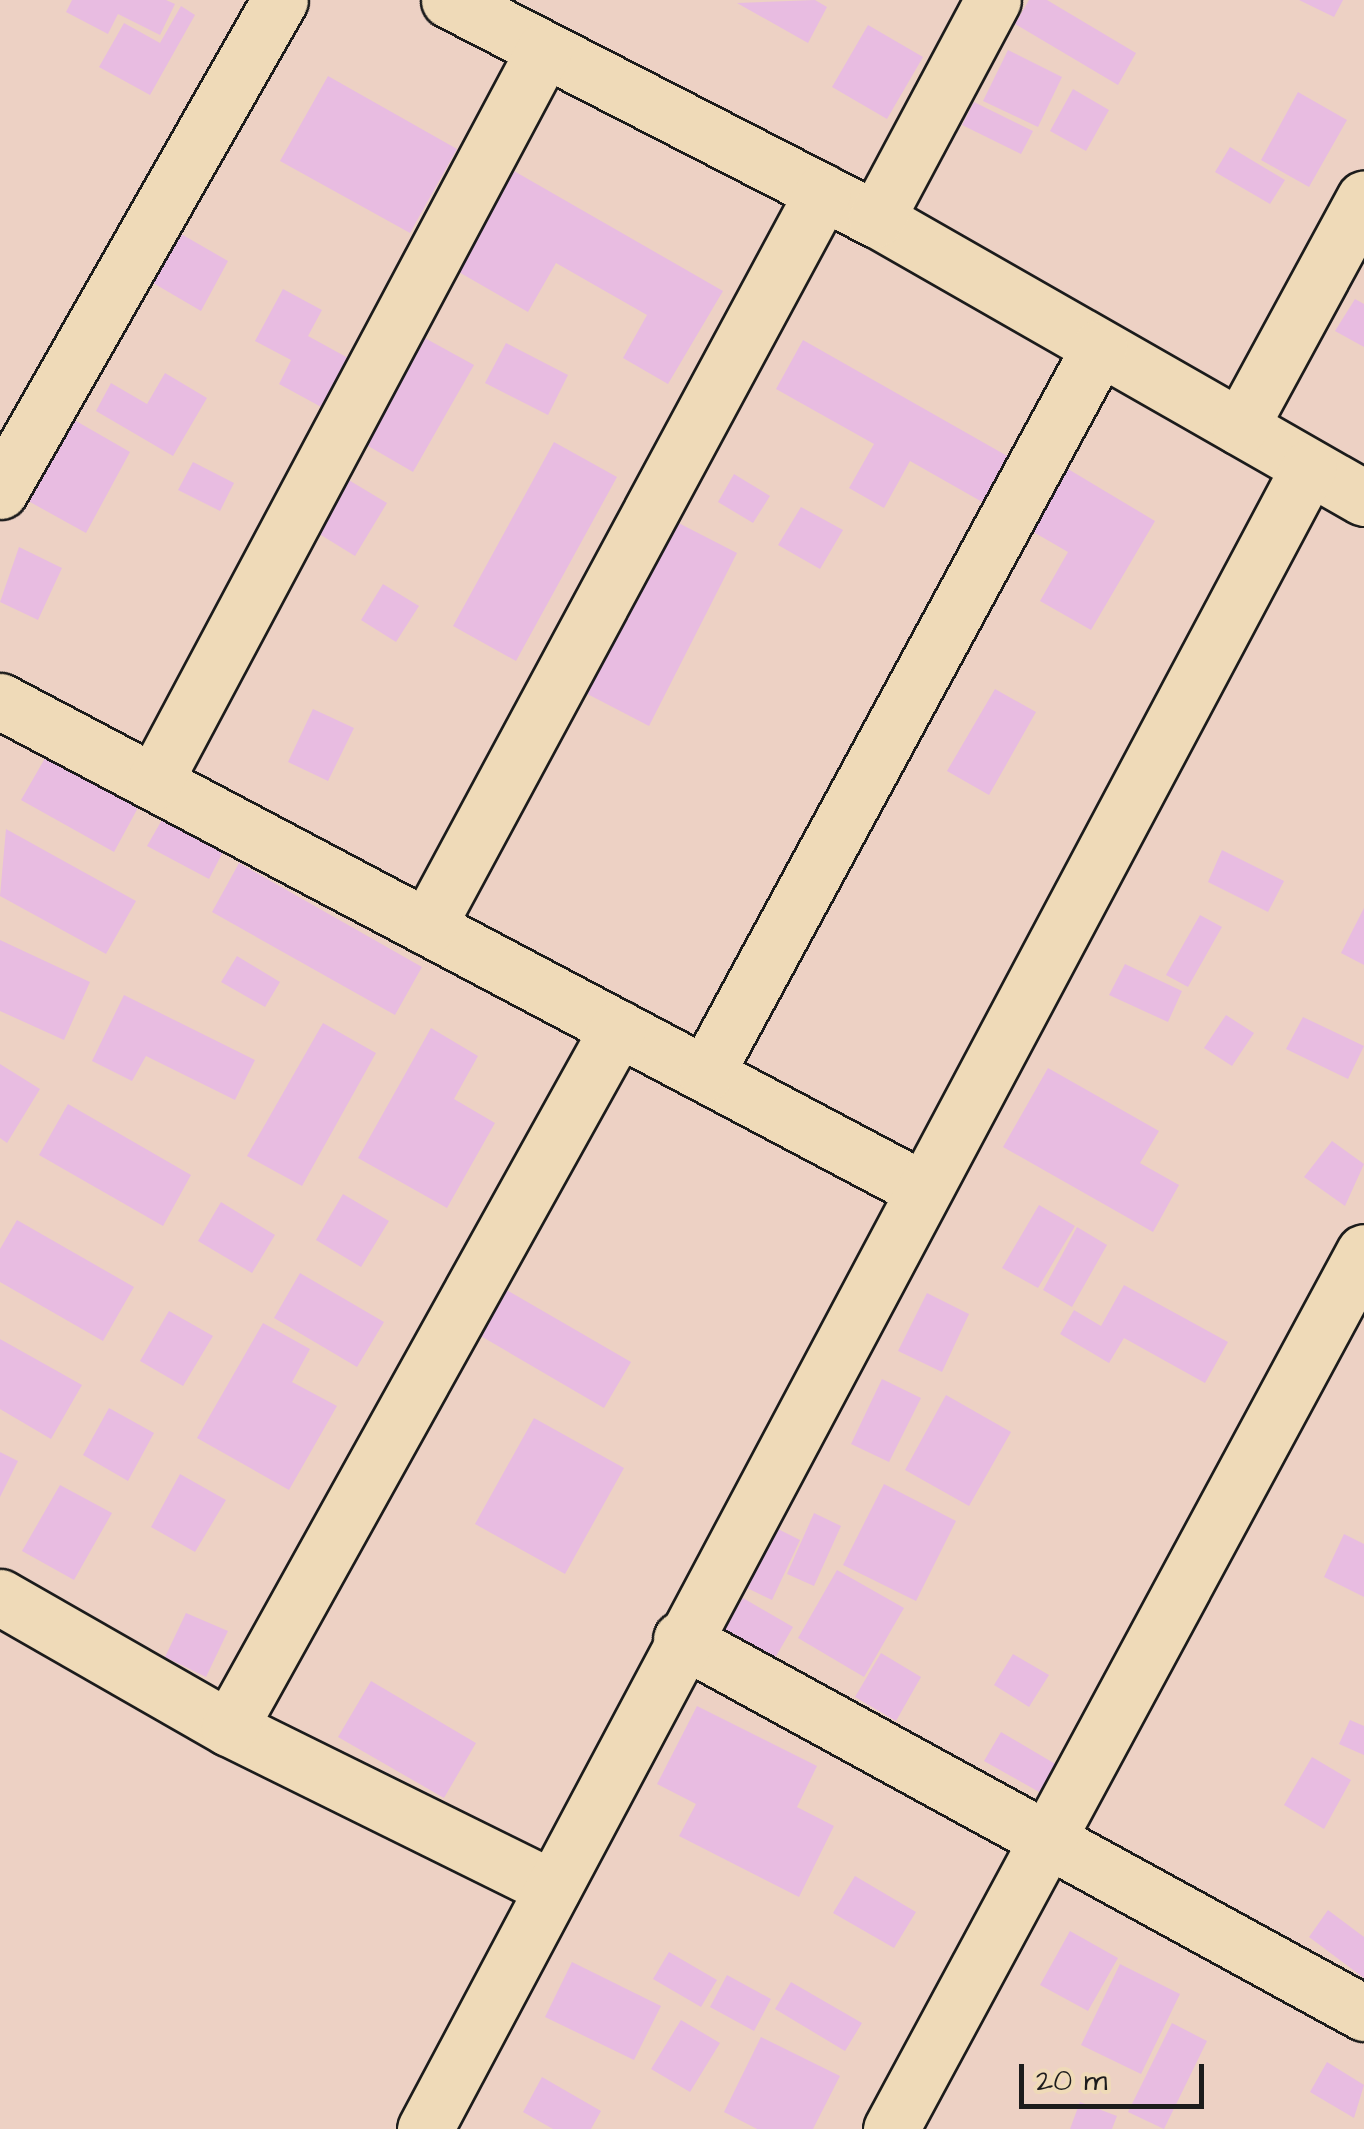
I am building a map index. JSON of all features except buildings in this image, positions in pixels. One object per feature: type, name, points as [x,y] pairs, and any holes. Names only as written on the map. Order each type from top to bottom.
[{"type":"street","points":[[0,491],[280,0]]},
{"type":"street","points":[[876,219],[993,0]]},
{"type":"street","points":[[482,8],[544,50],[876,219],[1364,498]]},
{"type":"street","points":[[154,782],[544,50]]},
{"type":"street","points":[[427,927],[823,192]]},
{"type":"street","points":[[1240,427],[1364,199]]},
{"type":"street","points":[[706,1074],[1100,348]]},
{"type":"street","points":[[425,2129],[681,1639],[1309,467]]},
{"type":"street","points":[[0,700],[924,1190]]},
{"type":"street","points":[[229,1728],[618,1028]]},
{"type":"street","points":[[891,2129],[1364,1252]]},
{"type":"street","points":[[0,1596],[229,1728],[552,1888]]},
{"type":"street","points":[[681,1639],[1364,2013]]}]
